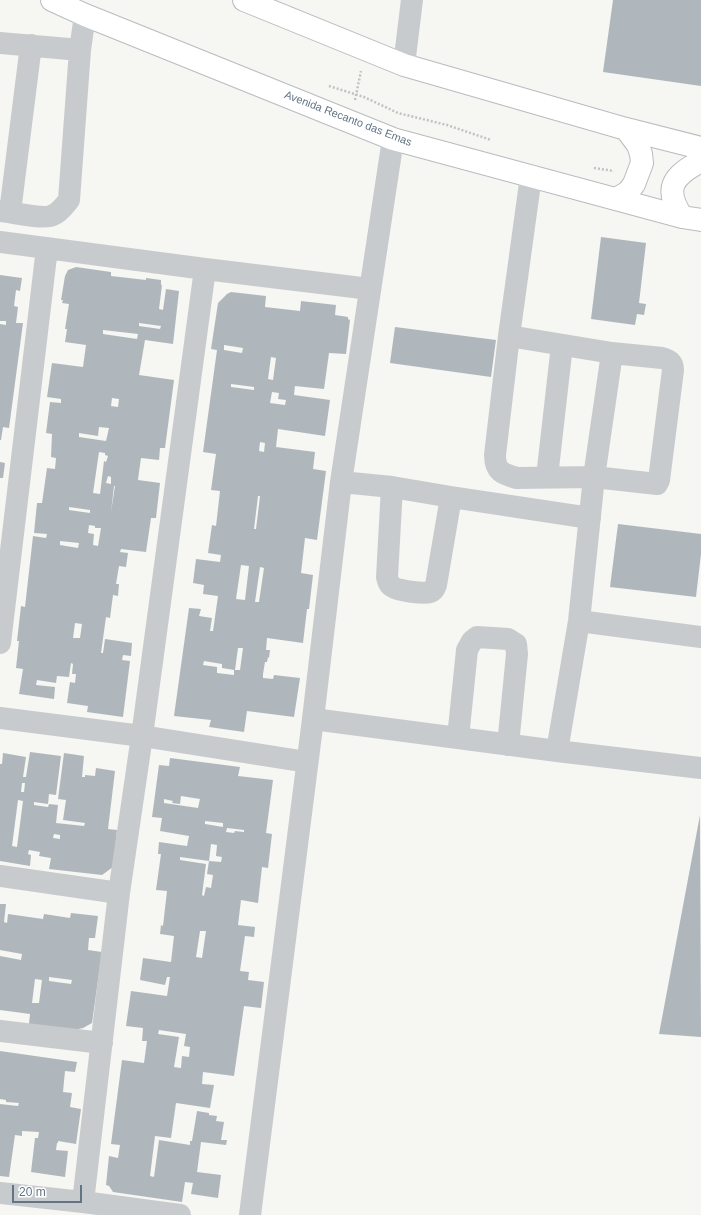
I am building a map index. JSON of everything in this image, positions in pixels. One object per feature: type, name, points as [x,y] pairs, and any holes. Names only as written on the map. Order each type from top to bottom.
[{"type":"main road","name":"Avenida Recanto das Emas","points":[[52,0],[85,15],[393,139],[691,219]]},
{"type":"main road","points":[[244,0],[404,65],[626,129],[701,148]]},
{"type":"main road","points":[[616,199],[628,192],[634,184],[642,163],[638,145],[626,129]]},
{"type":"main road","points":[[691,219],[674,205],[672,193],[678,176],[701,161]]},
{"type":"street","points":[[404,65],[412,0]]},
{"type":"street","points":[[31,45],[5,211],[38,216],[52,216],[60,211],[69,200],[80,50],[85,15]]},
{"type":"street","points":[[0,43],[80,50]]},
{"type":"street","points":[[250,1215],[313,719],[341,482],[393,139]]},
{"type":"street","points":[[509,336],[612,353],[669,360],[673,365],[674,370],[659,480],[657,484],[652,485],[594,477],[517,478],[506,475],[499,470],[495,464],[509,336],[531,176]]},
{"type":"street","points":[[0,242],[205,269],[370,288]]},
{"type":"street","points":[[0,643],[47,248]]},
{"type":"street","points":[[84,1202],[119,893],[142,736],[205,269]]},
{"type":"street","points":[[547,477],[562,345]]},
{"type":"street","points":[[557,751],[579,621],[594,477],[612,353]]},
{"type":"street","points":[[341,482],[392,487],[451,498],[590,518]]},
{"type":"street","points":[[392,487],[387,577],[389,584],[399,590],[423,593],[434,590],[451,498]]},
{"type":"street","points":[[579,621],[701,637]]},
{"type":"street","points":[[458,738],[467,650],[472,641],[477,637],[508,639],[516,644],[517,654],[508,745]]},
{"type":"street","points":[[0,718],[142,736],[307,762]]},
{"type":"street","points":[[313,719],[508,745],[701,768]]},
{"type":"street","points":[[0,876],[119,893]]},
{"type":"street","points":[[0,1031],[102,1043]]},
{"type":"street","points":[[0,1193],[84,1202],[180,1215]]},
{"type":"path","points":[[350,121],[366,50]]},
{"type":"path","points":[[328,86],[356,94],[398,113],[447,125],[492,140]]},
{"type":"path","points":[[591,167],[638,174]]},
{"type":"building","points":[[613,0],[701,0],[701,86],[603,72]]},
{"type":"building","points":[[601,237],[646,243],[639,303],[646,304],[644,315],[637,314],[635,325],[591,319]]},
{"type":"building","points":[[76,267],[111,272],[111,276],[161,280],[162,285],[159,309],[163,310],[166,289],[179,291],[173,344],[145,340],[139,375],[174,380],[165,448],[160,448],[159,460],[141,458],[139,472],[138,480],[160,483],[156,518],[151,518],[146,552],[121,549],[120,552],[128,553],[126,567],[119,566],[116,584],[119,584],[118,596],[113,595],[110,618],[106,617],[101,653],[103,653],[105,639],[132,643],[131,656],[123,655],[122,660],[130,661],[123,717],[87,712],[88,706],[67,703],[70,682],[75,683],[76,674],[72,674],[73,664],[71,663],[69,677],[57,676],[56,683],[37,680],[36,685],[55,687],[54,699],[19,694],[23,669],[16,668],[19,641],[17,641],[21,606],[25,607],[33,536],[46,538],[47,534],[34,533],[37,503],[42,503],[47,468],[55,469],[56,458],[51,457],[52,434],[46,433],[50,402],[61,403],[61,399],[47,397],[52,363],[83,367],[86,345],[65,342],[67,329],[65,329],[69,304],[62,303],[63,300],[61,300],[65,276],[68,270]],"holes":[[[139,323],[161,326],[160,329],[139,326]],[[103,330],[138,334],[137,339],[103,334]],[[112,398],[119,399],[118,407],[111,406]],[[99,427],[109,428],[106,441],[79,437],[79,433],[98,436]],[[99,452],[105,453],[105,455],[108,456],[106,462],[104,461],[100,494],[93,493]],[[108,476],[111,477],[111,484],[106,483]],[[114,486],[115,486],[111,512]],[[69,507],[90,510],[90,513],[69,510]],[[89,525],[95,526],[95,528],[101,528],[98,546],[93,545],[94,534],[88,533]],[[60,541],[79,543],[78,548],[60,545]],[[75,623],[82,624],[80,638],[73,638]]]},
{"type":"building","points":[[0,275],[22,278],[20,291],[16,290],[14,306],[18,307],[16,323],[23,323],[9,428],[3,427],[1,440],[0,324],[6,325],[6,321],[0,321]]},
{"type":"building","points":[[231,292],[266,296],[265,307],[300,311],[301,301],[336,305],[335,315],[348,317],[350,320],[346,354],[329,353],[324,389],[295,386],[294,395],[330,400],[325,436],[278,429],[276,447],[315,452],[313,469],[326,471],[317,540],[305,538],[301,573],[313,575],[303,643],[267,638],[266,650],[270,650],[269,658],[268,657],[267,662],[265,662],[263,678],[273,679],[274,675],[300,678],[294,717],[247,711],[244,732],[209,727],[211,720],[174,716],[189,608],[201,609],[199,616],[212,618],[210,631],[213,631],[218,596],[203,594],[204,585],[193,583],[196,559],[220,562],[221,555],[208,553],[212,525],[216,526],[220,491],[211,490],[216,454],[203,452],[217,350],[211,349],[218,303]],"holes":[[[224,345],[243,348],[242,353],[224,350]],[[271,357],[276,358],[273,380],[268,379]],[[231,384],[254,387],[254,390],[231,387]],[[272,392],[279,393],[278,399],[286,400],[285,405],[270,403]],[[260,442],[265,443],[264,452],[259,451]],[[258,496],[260,496],[256,529],[254,529]],[[241,565],[249,566],[245,600],[236,599]],[[260,567],[264,568],[259,602],[255,602]],[[238,648],[243,648],[240,670],[235,670]],[[204,661],[222,664],[222,668],[234,670],[234,675],[217,673],[217,667],[203,665]]]},
{"type":"building","points":[[395,327],[496,340],[491,377],[390,363]]},
{"type":"building","points":[[0,462],[5,463],[3,478],[0,478]]},
{"type":"building","points":[[618,524],[701,534],[701,554],[696,597],[610,587]]},
{"type":"building","points":[[30,752],[61,756],[56,795],[49,794],[48,804],[34,802],[34,805],[48,807],[49,804],[58,805],[56,823],[84,826],[85,823],[63,820],[66,800],[58,799],[64,753],[84,756],[82,777],[85,777],[85,775],[95,776],[96,768],[115,771],[108,829],[117,830],[113,867],[102,875],[49,869],[51,858],[39,856],[40,852],[29,850],[28,854],[31,855],[30,866],[0,861],[0,764],[2,764],[3,753],[26,757],[23,777],[26,777]],"holes":[[[22,783],[25,783],[24,792],[21,792]],[[18,800],[23,801],[17,847],[12,846]],[[54,834],[60,835],[60,839],[53,838]]]},
{"type":"building","points":[[170,758],[240,767],[238,776],[273,780],[266,833],[272,834],[268,868],[262,867],[258,903],[241,900],[238,925],[255,927],[254,937],[245,936],[240,971],[249,972],[248,980],[264,982],[261,1008],[244,1006],[234,1076],[203,1072],[202,1084],[214,1085],[210,1108],[176,1103],[171,1138],[155,1136],[150,1176],[154,1177],[159,1140],[190,1145],[197,1111],[217,1116],[216,1121],[224,1122],[221,1140],[227,1140],[226,1145],[201,1142],[197,1172],[221,1175],[218,1198],[191,1194],[193,1183],[185,1182],[182,1202],[113,1192],[109,1186],[106,1185],[109,1156],[118,1158],[120,1145],[111,1144],[122,1060],[144,1063],[147,1041],[142,1041],[143,1028],[126,1026],[131,991],[167,996],[170,977],[167,977],[165,985],[140,980],[143,958],[171,962],[174,936],[160,934],[161,925],[163,926],[167,891],[156,890],[161,854],[158,854],[159,842],[187,846],[189,836],[160,831],[162,818],[152,817],[159,765],[169,766]],"holes":[[[181,796],[200,799],[198,808],[164,803],[164,799],[173,801],[172,803],[180,804]],[[205,821],[223,823],[223,827],[205,824]],[[227,828],[244,830],[244,832],[235,831],[234,833],[226,832]],[[211,844],[217,845],[216,856],[222,857],[221,862],[209,861]],[[180,857],[209,861],[207,874],[213,875],[211,888],[206,887],[204,896],[202,895],[206,864],[180,860]],[[200,931],[206,931],[202,958],[196,957]],[[159,1030],[186,1034],[184,1046],[190,1047],[189,1057],[182,1056],[181,1068],[174,1067],[179,1037],[158,1034]]]},
{"type":"building","points":[[700,815],[701,1037],[659,1034]]},
{"type":"building","points":[[0,904],[6,904],[4,922],[7,923],[8,914],[43,919],[44,914],[70,918],[71,913],[98,916],[95,938],[89,938],[88,950],[102,952],[92,1023],[83,1028],[74,1030],[29,1024],[30,1014],[0,1010],[0,956],[21,960],[22,954],[0,950]],"holes":[[[49,977],[72,980],[71,984],[49,981]],[[35,979],[42,980],[39,1003],[32,1003]]]},
{"type":"building","points":[[0,1051],[77,1062],[75,1072],[65,1071],[63,1092],[72,1093],[70,1107],[81,1109],[76,1144],[58,1141],[56,1150],[68,1151],[65,1177],[31,1172],[35,1138],[38,1138],[39,1132],[22,1131],[22,1136],[15,1135],[9,1177],[0,1176],[0,1104],[18,1106],[19,1103],[6,1102],[6,1100],[0,1099]]}]
